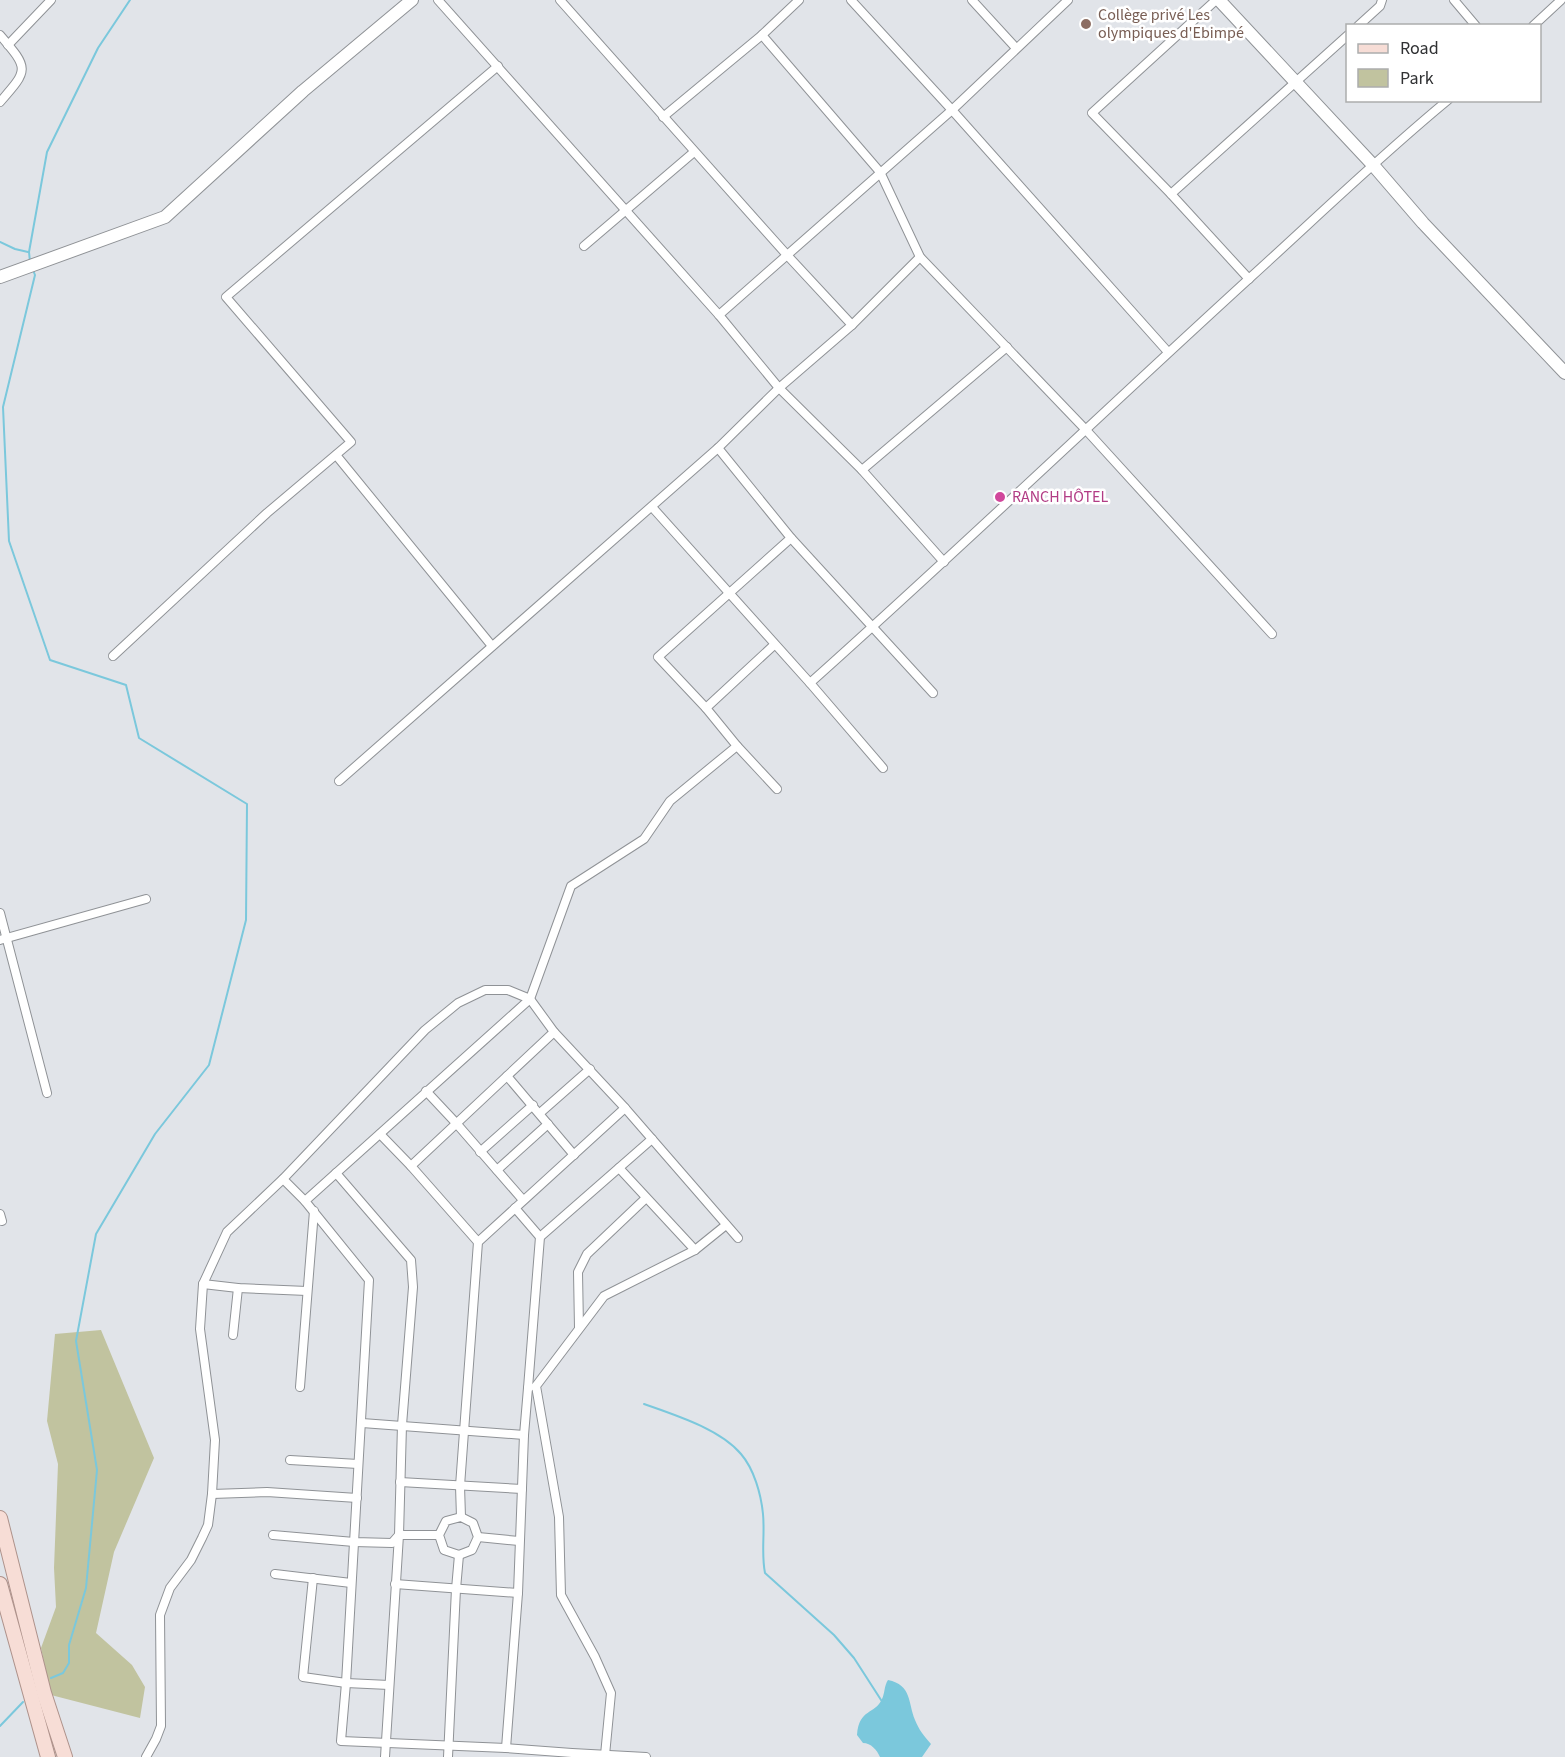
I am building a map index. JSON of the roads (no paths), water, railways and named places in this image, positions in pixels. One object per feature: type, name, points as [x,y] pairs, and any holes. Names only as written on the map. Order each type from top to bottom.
[{"type":"main road","points":[[0,1518],[44,1693],[65,1757]]},
{"type":"main road","points":[[0,1584],[48,1757]]},
{"type":"street","points":[[8,45],[51,0]]},
{"type":"street","points":[[0,277],[165,217],[303,92],[412,0]]},
{"type":"street","points":[[438,0],[719,315],[778,388],[862,470],[944,562]]},
{"type":"street","points":[[560,0],[694,152],[852,325]]},
{"type":"street","points":[[663,117],[762,35],[799,0]]},
{"type":"street","points":[[851,0],[1168,352]]},
{"type":"street","points":[[972,0],[1016,48]]},
{"type":"street","points":[[719,315],[952,110],[1068,0]]},
{"type":"street","points":[[1249,279],[1092,113],[1217,0],[1565,373]]},
{"type":"street","points":[[1360,24],[1380,6],[1382,0]]},
{"type":"street","points":[[1454,0],[1474,24]]},
{"type":"street","points":[[1535,24],[1562,0]]},
{"type":"street","points":[[0,35],[21,64],[23,71],[19,80],[0,102]]},
{"type":"street","points":[[762,35],[880,172],[920,257],[1086,430],[1272,634]]},
{"type":"street","points":[[1171,194],[1346,36]]},
{"type":"street","points":[[113,656],[267,513],[351,442],[226,297],[498,66]]},
{"type":"street","points":[[810,683],[944,562],[1168,352],[1373,165],[1446,102]]},
{"type":"street","points":[[584,246],[694,152]]},
{"type":"street","points":[[339,781],[718,448],[778,388],[852,325],[920,257]]},
{"type":"street","points":[[862,470],[1006,347]]},
{"type":"street","points":[[718,448],[791,538],[933,693]]},
{"type":"street","points":[[336,455],[492,646]]},
{"type":"street","points":[[652,507],[883,768]]},
{"type":"street","points":[[777,789],[658,657],[791,538]]},
{"type":"street","points":[[706,708],[774,645]]},
{"type":"street","points":[[305,1201],[530,999],[571,886],[644,839],[670,801],[737,746]]},
{"type":"street","points":[[3,939],[146,899]]},
{"type":"street","points":[[0,913],[3,939],[47,1093]]},
{"type":"street","points":[[146,1757],[161,1726],[160,1615],[170,1588],[191,1560],[208,1525],[212,1494],[215,1440],[200,1329],[203,1284],[226,1232],[283,1179],[424,1030],[459,1003],[485,990],[508,990],[530,999],[554,1032],[625,1108],[738,1238]]},
{"type":"street","points":[[411,1166],[554,1032]]},
{"type":"street","points":[[540,1113],[590,1069]]},
{"type":"street","points":[[507,1076],[574,1155]]},
{"type":"street","points":[[426,1091],[523,1200]]},
{"type":"street","points":[[480,1152],[533,1106]]},
{"type":"street","points":[[461,1517],[460,1486],[477,1242],[625,1108]]},
{"type":"street","points":[[497,1170],[548,1124]]},
{"type":"street","points":[[380,1134],[477,1242]]},
{"type":"street","points":[[540,1237],[652,1139]]},
{"type":"street","points":[[619,1168],[696,1250]]},
{"type":"street","points":[[336,1173],[411,1260],[413,1287],[402,1425],[399,1535],[385,1757]]},
{"type":"street","points":[[283,1179],[314,1211],[369,1280],[341,1741],[646,1757]]},
{"type":"street","points":[[579,1329],[578,1272],[587,1254],[646,1198]]},
{"type":"street","points":[[506,1748],[518,1593],[524,1435],[532,1387],[540,1237],[515,1208]]},
{"type":"street","points":[[300,1387],[314,1211]]},
{"type":"street","points":[[532,1387],[604,1296],[696,1250],[726,1225]]},
{"type":"street","points":[[203,1284],[307,1291]]},
{"type":"street","points":[[233,1335],[238,1288]]},
{"type":"street","points":[[532,1387],[559,1517],[561,1595],[595,1657],[611,1693],[605,1755]]},
{"type":"street","points":[[362,1423],[524,1435]]},
{"type":"street","points":[[290,1460],[358,1464]]},
{"type":"street","points":[[400,1482],[522,1489]]},
{"type":"street","points":[[212,1494],[267,1492],[357,1498]]},
{"type":"street","points":[[461,1517],[473,1523],[478,1537],[472,1550],[459,1555],[444,1550],[439,1535],[446,1521],[461,1517]]},
{"type":"street","points":[[273,1535],[392,1543],[399,1535],[439,1535]]},
{"type":"street","points":[[478,1537],[519,1540]]},
{"type":"street","points":[[448,1757],[459,1555]]},
{"type":"street","points":[[275,1574],[351,1584]]},
{"type":"street","points":[[313,1578],[303,1677],[346,1683],[389,1685]]},
{"type":"street","points":[[395,1584],[518,1593]]},
{"type":"water","points":[[888,1680],[896,1682],[905,1690],[917,1724],[931,1744],[922,1757],[880,1757],[873,1747],[863,1743],[857,1735],[861,1720],[882,1699]]},
{"type":"waterway","points":[[30,262],[29,252],[47,152],[98,48],[130,0]]},
{"type":"waterway","points":[[0,242],[28,252]]},
{"type":"waterway","points":[[33,270],[35,275],[3,407],[9,541],[50,660],[126,685],[139,738],[247,804],[246,920],[209,1065],[155,1134],[96,1234],[76,1341],[97,1470],[86,1588],[69,1645],[69,1663],[63,1673],[51,1678]]},
{"type":"waterway","points":[[644,1404],[709,1430],[732,1445],[746,1460],[761,1498],[765,1573],[834,1635],[854,1658],[883,1703]]},
{"type":"waterway","points":[[0,1726],[23,1702]]},
{"type":"place","name":"Collège privé Les olympiques d'Ebimpé","points":[[1086,24]]},
{"type":"place","name":"RANCH HÔTEL","points":[[1000,497]]}]
